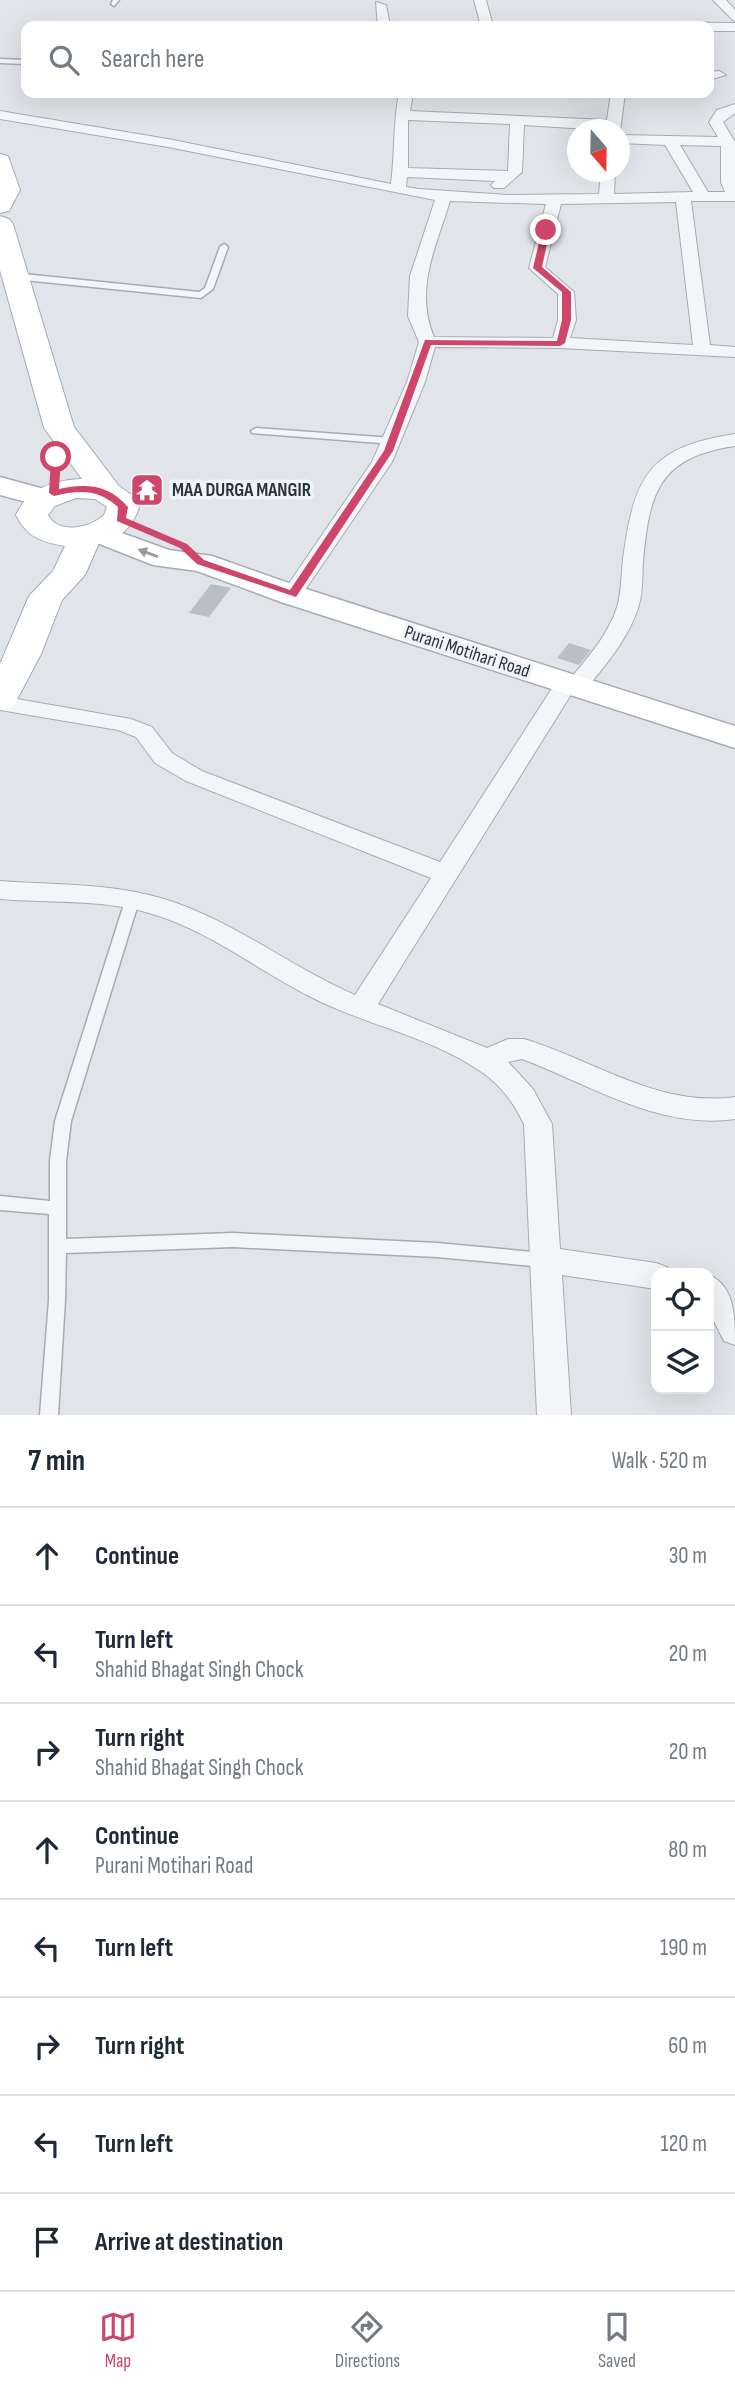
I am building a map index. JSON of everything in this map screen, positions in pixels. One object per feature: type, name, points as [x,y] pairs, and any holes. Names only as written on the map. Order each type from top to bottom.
[{"type":"main road","points":[[0,161],[8,190],[0,206]]},
{"type":"main road","points":[[0,224],[60,428],[103,520]]},
{"type":"main road","points":[[46,596],[43,580],[46,510],[60,428]]},
{"type":"main road","points":[[0,486],[46,510]]},
{"type":"main road","points":[[46,510],[76,489],[103,520]]},
{"type":"main road","points":[[0,503],[103,520]]},
{"type":"main road","points":[[0,701],[23,654],[46,596],[68,575],[103,520]]},
{"type":"main road","name":"Purani Motihari Road","points":[[103,520],[164,559],[201,562],[292,595],[735,737]]},
{"type":"street","points":[[480,0],[486,21]]},
{"type":"street","points":[[719,0],[735,18]]},
{"type":"street","points":[[380,5],[383,21]]},
{"type":"street","points":[[714,27],[735,27]]},
{"type":"street","points":[[398,191],[404,98]]},
{"type":"street","points":[[616,119],[618,98]]},
{"type":"street","points":[[0,115],[168,143],[398,191],[444,197],[555,199],[735,195],[729,182],[731,148],[717,126],[716,118],[735,108]]},
{"type":"street","points":[[402,116],[517,120],[567,126]]},
{"type":"street","points":[[501,199],[499,185],[513,175],[516,167],[517,120]]},
{"type":"street","points":[[630,133],[731,148]]},
{"type":"street","points":[[670,140],[676,155],[690,169],[703,196]]},
{"type":"street","points":[[399,172],[509,177]]},
{"type":"street","points":[[606,197],[607,182]]},
{"type":"street","points":[[683,196],[702,349]]},
{"type":"street","points":[[292,595],[371,480],[393,441],[428,342],[418,316],[416,285],[444,197]]},
{"type":"street","points":[[555,199],[537,268],[566,292],[566,320],[560,343]]},
{"type":"street","points":[[428,342],[560,343],[735,352]]},
{"type":"street","points":[[361,1008],[571,685],[616,634],[629,606],[633,561],[651,478],[661,466],[684,454],[707,444],[735,440]]},
{"type":"street","points":[[0,701],[123,724],[144,732],[163,758],[194,776],[446,874]]},
{"type":"street","points":[[0,890],[132,901],[182,915],[328,993],[443,1039],[487,1061],[527,1099],[538,1124],[554,1415]]},
{"type":"street","points":[[487,1061],[508,1049],[524,1048],[665,1104],[700,1111],[735,1108]]},
{"type":"street","points":[[545,1260],[651,1275]]},
{"type":"street","points":[[714,1292],[735,1331]]},
{"type":"lane","points":[[0,61],[21,62]]},
{"type":"lane","points":[[14,276],[201,295],[209,289],[224,247]]},
{"type":"lane","points":[[257,431],[393,441]]},
{"type":"lane","points":[[49,1415],[58,1246],[58,1161],[63,1121],[132,901]]},
{"type":"lane","points":[[0,1203],[58,1208]]},
{"type":"lane","points":[[58,1246],[233,1240],[423,1250],[545,1260]]},
{"type":"building","points":[[211,584],[231,588],[209,617],[189,613]]},
{"type":"building","points":[[569,643],[591,650],[579,665],[557,658]]},
{"type":"place","name":"MAA DURGA MANGIR","points":[[147,490]]},
{"type":"route","points":[[56,457],[54,493],[87,488],[107,492],[115,496],[123,507],[120,519],[184,546],[201,562],[292,595],[389,451],[416,382],[428,342],[560,343],[568,302],[565,288],[544,276],[537,268],[546,230]]}]
